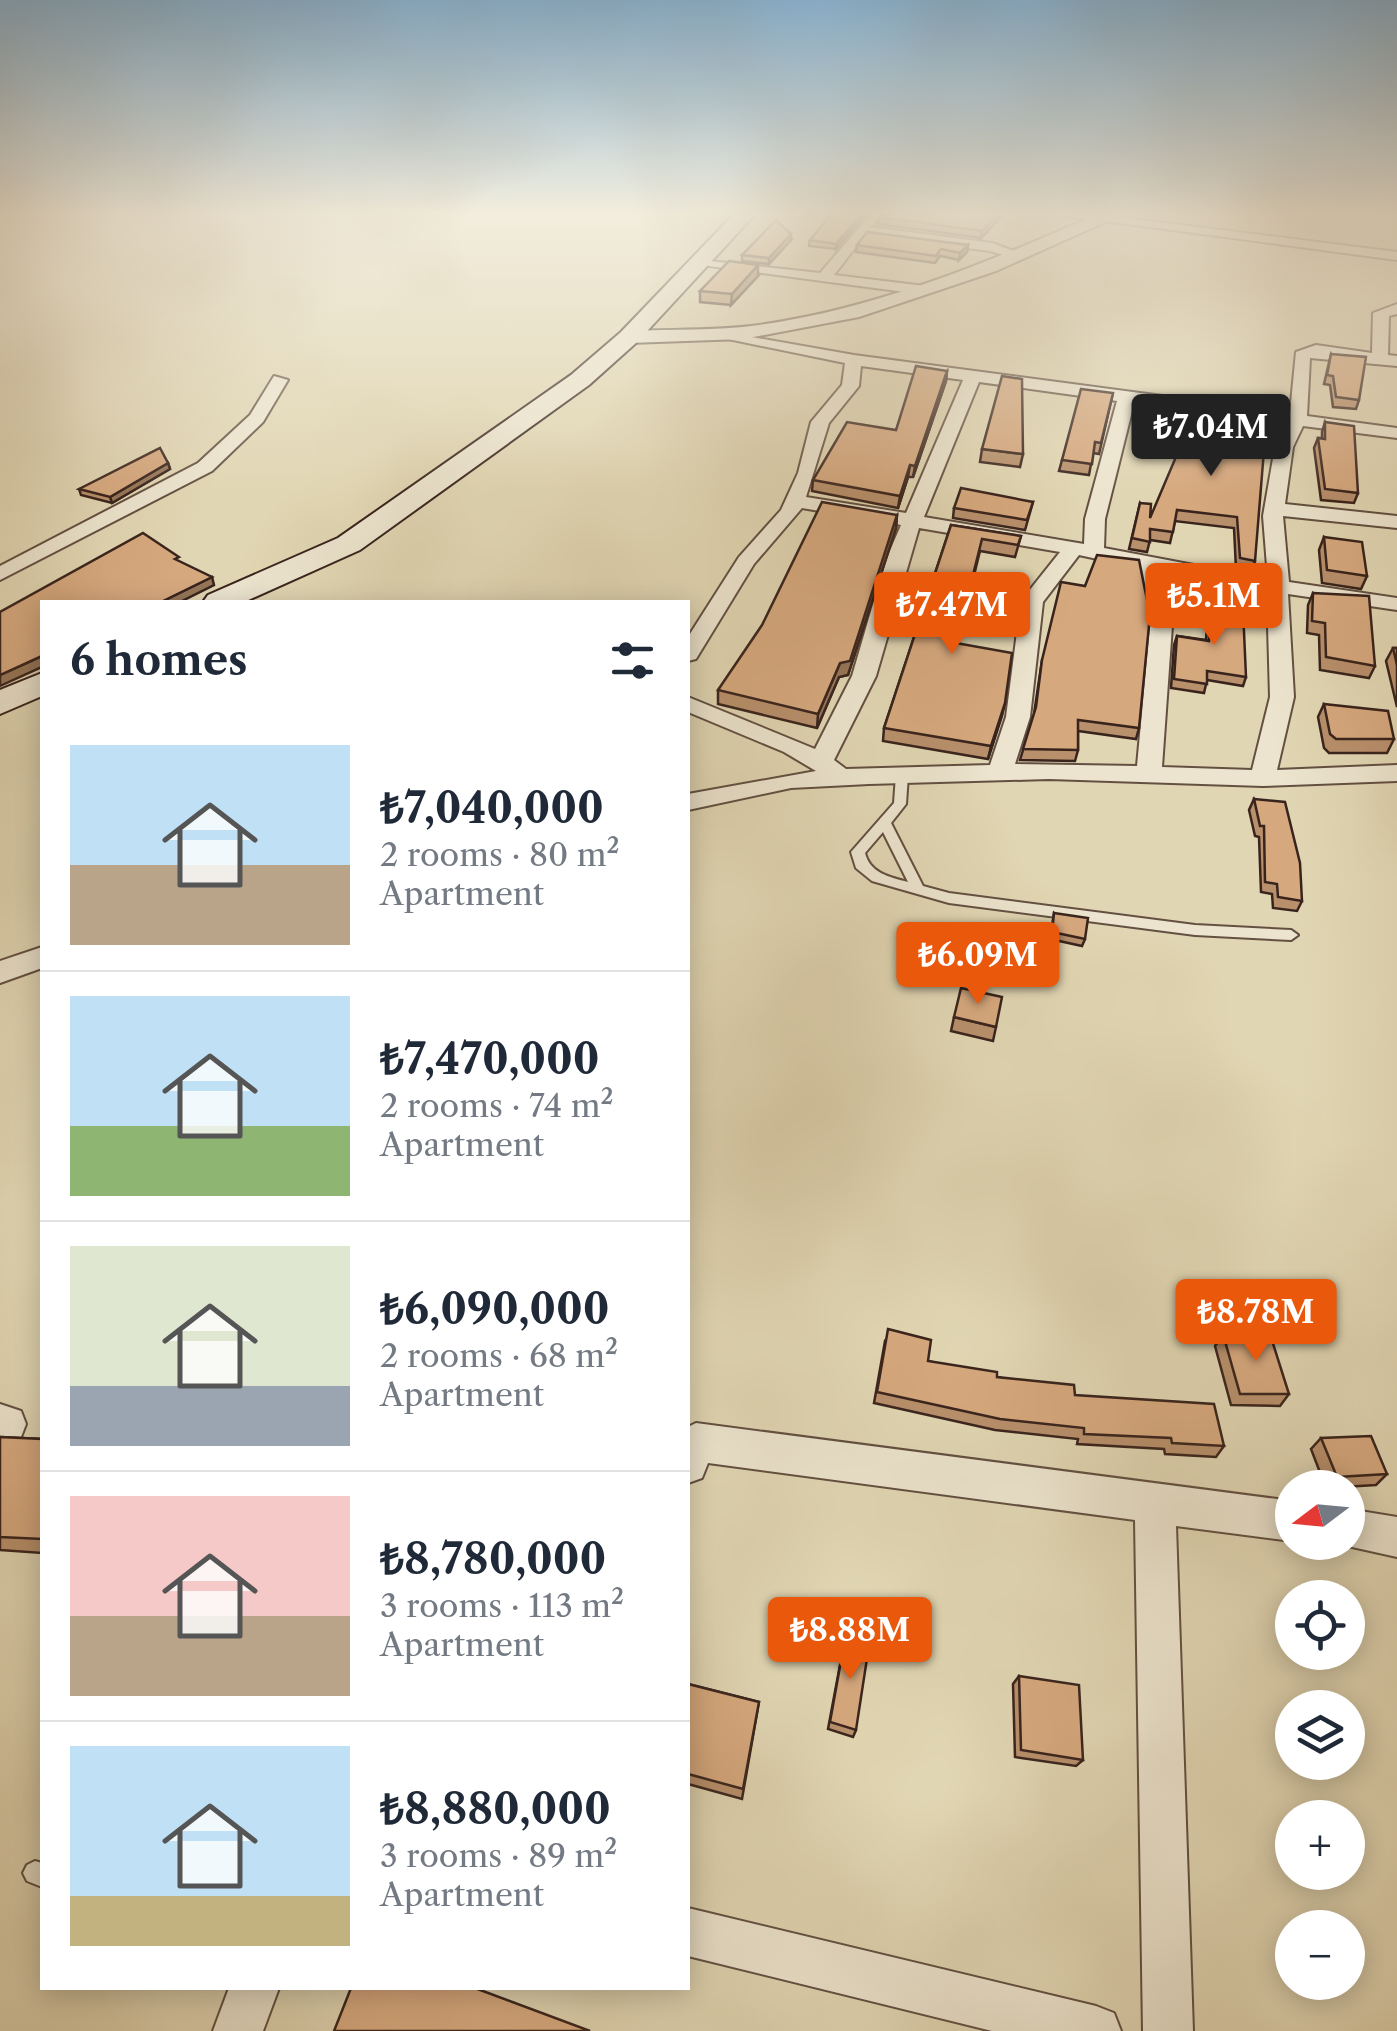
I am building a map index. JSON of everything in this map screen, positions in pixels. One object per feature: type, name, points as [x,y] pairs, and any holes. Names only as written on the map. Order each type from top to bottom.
[{"type":"main road","points":[[223,600],[374,528],[580,380],[660,306]]},
{"type":"main road","points":[[0,704],[40,684]]},
{"type":"street","points":[[629,337],[729,334],[806,322],[862,306]]},
{"type":"street","points":[[1263,778],[1282,697],[1276,585],[1280,562],[1274,509],[1284,447],[1298,418],[1303,354],[1316,350],[1388,360],[1381,314],[1397,309]]},
{"type":"street","points":[[729,334],[854,360],[1397,432]]},
{"type":"street","points":[[690,651],[746,561],[795,501],[820,422],[850,386],[854,360]]},
{"type":"street","points":[[820,763],[864,676],[896,560],[972,375]]},
{"type":"street","points":[[0,574],[205,467],[258,418],[280,380]]},
{"type":"street","points":[[1000,772],[1018,718],[1032,601],[1084,551],[1126,395]]},
{"type":"street","points":[[795,501],[1149,565],[1397,604]]},
{"type":"street","points":[[1274,509],[1397,522]]},
{"type":"street","points":[[1149,565],[1162,626],[1150,774]]},
{"type":"street","points":[[690,705],[792,747],[845,777]]},
{"type":"street","points":[[690,802],[791,780],[845,777],[1000,772],[1263,778],[1397,773]]},
{"type":"street","points":[[0,972],[40,958]]},
{"type":"street","points":[[690,1458],[696,1442],[1275,1519]]},
{"type":"street","points":[[1155,1502],[1168,2031]]},
{"type":"street","points":[[1365,1531],[1397,1536]]},
{"type":"street","points":[[690,1932],[1096,2031]]},
{"type":"street","points":[[238,2031],[253,1990]]},
{"type":"lane","points":[[902,775],[900,804],[885,824],[860,845],[862,865],[876,878],[919,891],[1195,930],[1291,934]]},
{"type":"lane","points":[[885,824],[919,891]]},
{"type":"building","points":[[1331,354],[1366,357],[1359,400],[1336,397],[1333,376],[1327,375]]},
{"type":"building","points":[[916,366],[947,371],[915,466],[910,465],[900,496],[813,480],[847,422],[896,430]]},
{"type":"building","points":[[1002,376],[1022,379],[1023,454],[982,449]]},
{"type":"building","points":[[1081,389],[1113,393],[1101,443],[1095,442],[1092,464],[1062,460]]},
{"type":"building","points":[[1198,405],[1245,411],[1241,424],[1247,425],[1240,447],[1264,450],[1255,561],[1240,558],[1237,517],[1177,510],[1173,532],[1150,529],[1150,542],[1132,538],[1140,503],[1151,504],[1150,518]]},
{"type":"building","points":[[1325,422],[1354,426],[1358,493],[1325,489],[1318,438],[1325,439]]},
{"type":"building","points":[[160,448],[168,463],[110,497],[79,489]]},
{"type":"building","points":[[961,488],[1033,502],[1027,520],[954,508]]},
{"type":"building","points":[[822,502],[897,515],[850,661],[840,663],[818,714],[718,690],[762,625]]},
{"type":"building","points":[[951,525],[1021,536],[1018,545],[982,539],[956,643],[1012,653],[1005,703],[991,746],[884,728]]},
{"type":"building","points":[[143,533],[179,557],[175,559],[212,577],[165,600],[40,600],[40,657],[0,675],[0,612]]},
{"type":"building","points":[[1324,537],[1362,542],[1367,576],[1327,570]]},
{"type":"building","points":[[1097,555],[1139,560],[1150,615],[1139,728],[1078,720],[1078,750],[1023,749],[1036,707],[1042,660],[1061,582],[1085,586]]},
{"type":"building","points":[[1313,593],[1369,596],[1375,666],[1326,657],[1325,623],[1312,621]]},
{"type":"building","points":[[1211,604],[1243,609],[1246,677],[1207,671],[1207,684],[1174,679],[1177,636],[1209,641]]},
{"type":"building","points":[[1324,704],[1388,711],[1394,739],[1336,739],[1330,734]]},
{"type":"building","points":[[1254,799],[1285,802],[1300,863],[1302,901],[1278,897],[1277,884],[1265,882],[1264,826],[1260,826]]},
{"type":"building","points":[[1054,913],[1088,918],[1085,939],[1052,932]]},
{"type":"building","points":[[961,988],[1002,997],[996,1027],[954,1017]]},
{"type":"building","points":[[888,1329],[931,1340],[928,1361],[997,1372],[997,1377],[1074,1385],[1075,1395],[1214,1404],[1224,1446],[1172,1443],[1171,1438],[1084,1434],[1084,1428],[1000,1419],[877,1392]]},
{"type":"building","points":[[1223,1334],[1270,1334],[1289,1394],[1240,1394]]},
{"type":"building","points":[[1371,1436],[1387,1474],[1334,1470],[1321,1438]]},
{"type":"building","points":[[0,1437],[40,1439],[40,1539],[0,1537]]},
{"type":"building","points":[[846,1633],[870,1639],[856,1730],[830,1722]]},
{"type":"building","points":[[1019,1676],[1079,1685],[1083,1760],[1021,1750]]},
{"type":"building","points":[[690,1685],[759,1702],[743,1789],[690,1775]]},
{"type":"building","points":[[350,1990],[480,1990],[590,2031],[334,2031]]}]
